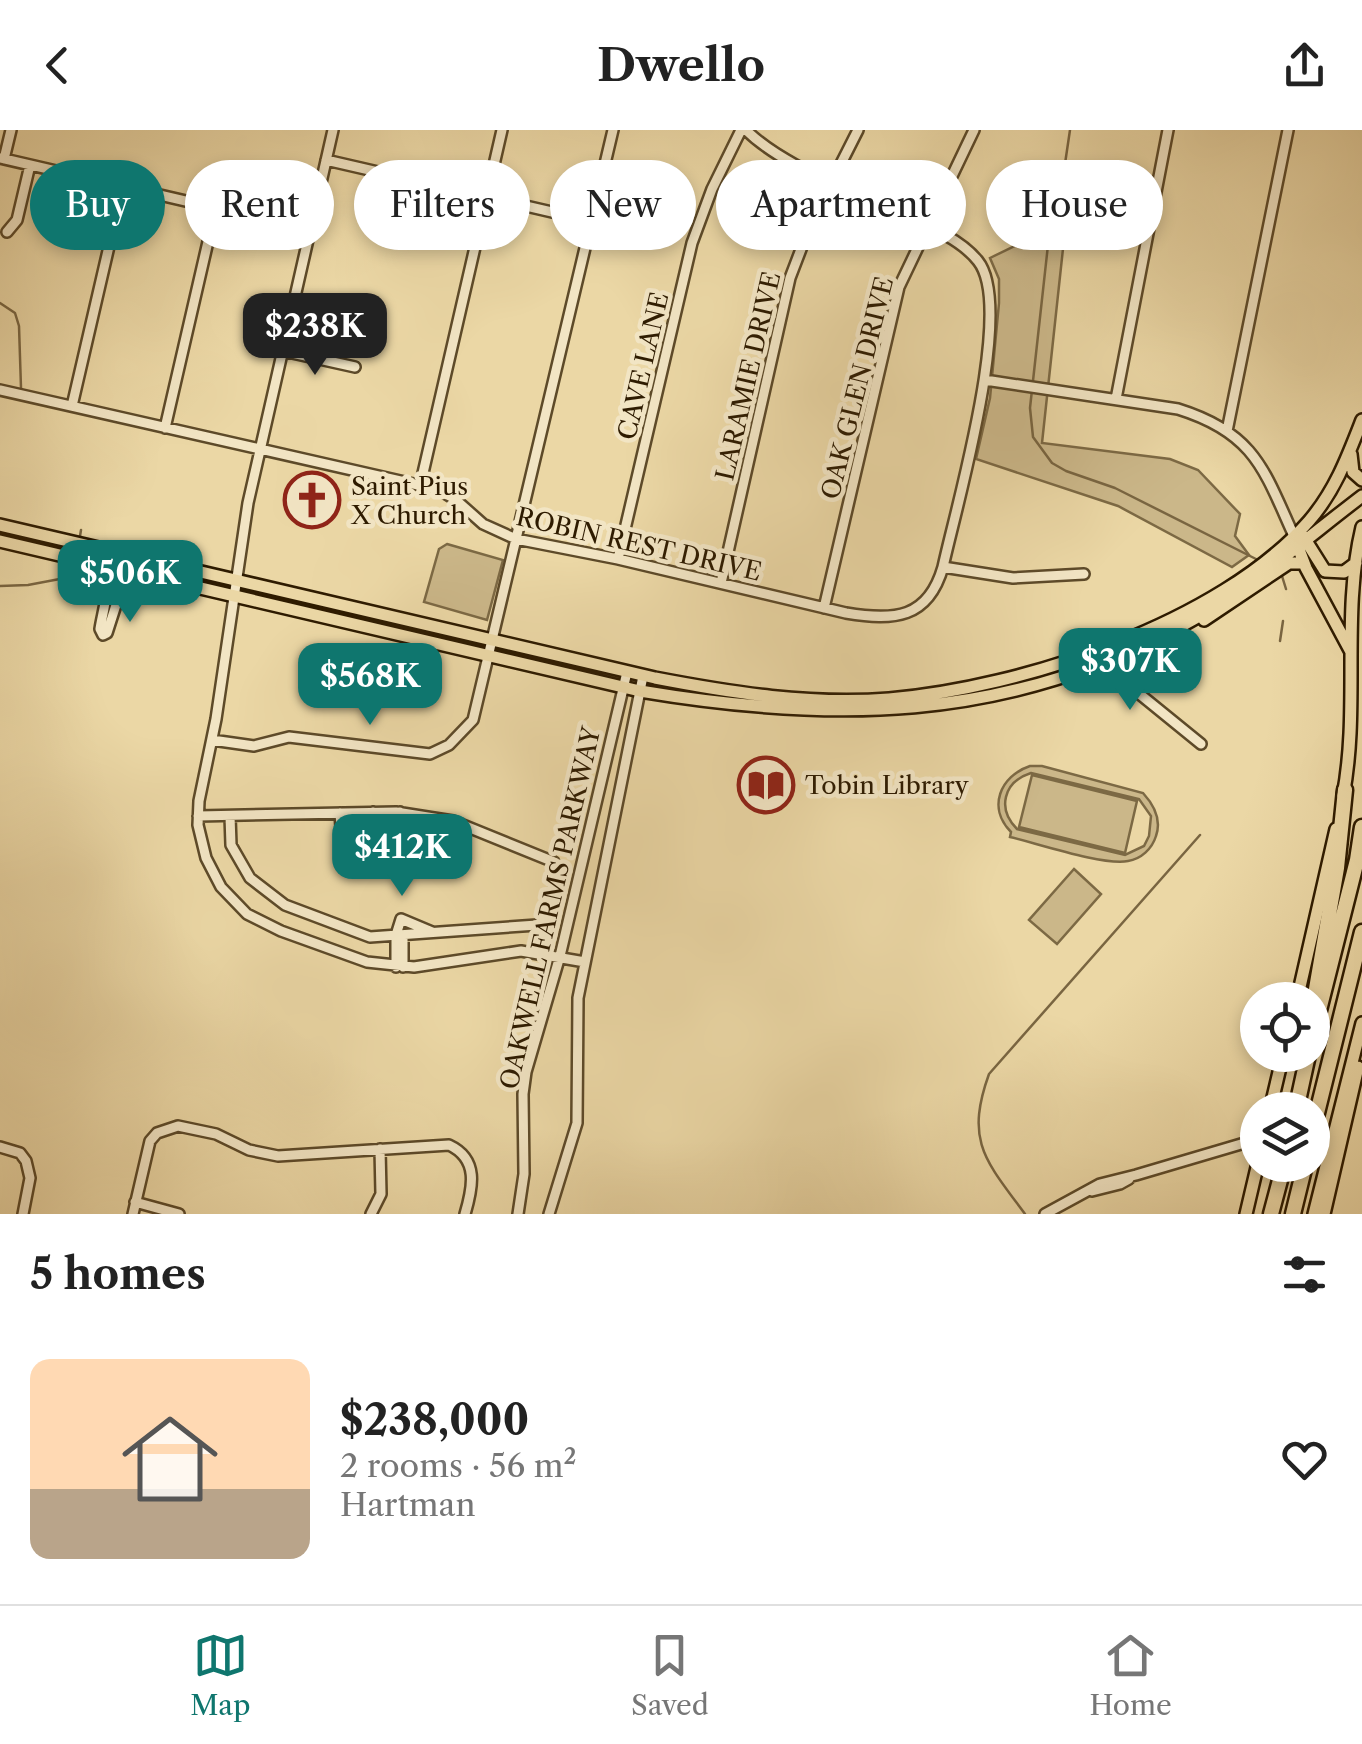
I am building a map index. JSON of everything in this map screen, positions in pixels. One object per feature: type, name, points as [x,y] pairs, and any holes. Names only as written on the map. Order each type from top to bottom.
[{"type":"highway","points":[[1317,982],[1344,790]]},
{"type":"highway","points":[[1326,982],[1362,827]]},
{"type":"highway","points":[[1322,1092],[1362,932]]},
{"type":"highway","points":[[1272,1214],[1280,1182]]},
{"type":"highway","points":[[1293,1214],[1300,1182]]},
{"type":"main road","points":[[1176,629],[1227,598],[1299,537],[1330,491],[1362,420]]},
{"type":"main road","points":[[1350,449],[1351,468],[1362,480]]},
{"type":"main road","points":[[1112,652],[1229,585],[1362,496]]},
{"type":"main road","points":[[0,525],[731,699]]},
{"type":"main road","points":[[1300,982],[1344,790],[1356,563],[1362,527]]},
{"type":"main road","points":[[1299,537],[1304,563],[1352,656]]},
{"type":"main road","points":[[1299,537],[1325,571],[1344,572],[1356,563]]},
{"type":"main road","points":[[0,541],[624,688],[756,702],[803,712],[919,695],[993,690],[1219,613],[1289,563],[1304,563]]},
{"type":"main road","points":[[1314,1214],[1362,1023]]},
{"type":"main road","points":[[1324,1214],[1353,1093],[1362,1032]]},
{"type":"main road","points":[[1246,1214],[1253,1182]]},
{"type":"street","points":[[7,232],[18,220],[30,165],[2,158],[11,130]]},
{"type":"street","points":[[326,160],[333,130]]},
{"type":"street","points":[[495,160],[502,130]]},
{"type":"street","points":[[605,160],[612,130]]},
{"type":"street","name":"ROBIN REST DRIVE","points":[[744,130],[791,160]]},
{"type":"street","name":"CAVE LANE","points":[[618,559],[692,243],[712,189],[744,130]]},
{"type":"street","name":"LARAMIE DRIVE","points":[[844,160],[858,130]]},
{"type":"street","name":"OAK GLEN DRIVE","points":[[960,160],[974,130]]},
{"type":"street","points":[[1116,399],[1168,130]]},
{"type":"street","points":[[1227,431],[1288,130]]},
{"type":"street","name":"ROBIN REST DRIVE","points":[[0,390],[448,494],[483,524],[516,539],[860,616],[907,613],[922,606],[933,594],[943,567],[984,380],[990,310],[988,280],[966,249]]},
{"type":"street","points":[[72,406],[108,250]]},
{"type":"street","points":[[165,428],[206,250]]},
{"type":"street","points":[[307,250],[248,503],[198,816],[211,870],[246,914],[354,958],[399,967],[520,952],[585,962]]},
{"type":"street","points":[[420,486],[474,250]]},
{"type":"street","points":[[212,740],[254,746],[288,738],[410,753],[436,752],[455,740],[473,720],[584,250]]},
{"type":"street","name":"LARAMIE DRIVE","points":[[721,583],[790,278],[801,250]]},
{"type":"street","name":"OAK GLEN DRIVE","points":[[824,608],[899,287],[918,250]]},
{"type":"street","points":[[283,351],[355,367]]},
{"type":"street","points":[[984,380],[1178,409],[1227,431],[1262,468],[1299,537]]},
{"type":"street","points":[[94,563],[104,570],[107,579],[100,629],[103,635],[107,634],[124,580],[142,575]]},
{"type":"street","points":[[943,567],[1014,578],[1084,574]]},
{"type":"street","points":[[104,603],[116,606]]},
{"type":"street","points":[[1112,652],[1126,683],[1201,744]]},
{"type":"street","name":"OAKWELL FARMS PARKWAY","points":[[518,1214],[524,1174],[526,1072],[560,956],[627,672]]},
{"type":"street","name":"OAKWELL FARMS PARKWAY","points":[[549,1214],[578,1123],[578,1009],[644,676]]},
{"type":"street","points":[[358,862],[373,812]]},
{"type":"street","points":[[198,816],[400,812],[453,822],[554,862],[557,873],[546,918],[537,925],[370,937],[286,905],[250,878],[231,845],[230,816]]},
{"type":"street","points":[[340,814],[343,856],[374,868],[384,862],[400,812]]},
{"type":"street","points":[[399,967],[402,919],[432,932]]},
{"type":"street","points":[[132,1214],[150,1141],[168,1127],[178,1126],[216,1134],[268,1155],[435,1144],[458,1149],[472,1169],[465,1214]]},
{"type":"street","points":[[1045,1214],[1118,1177],[1240,1144]]},
{"type":"street","points":[[0,1147],[20,1153],[29,1170],[30,1184],[22,1214]]},
{"type":"street","points":[[370,1214],[382,1194],[380,1149]]},
{"type":"street","points":[[135,1202],[180,1214]]},
{"type":"shaded area","points":[[1006,250],[1063,250],[1042,443],[1170,459],[1198,470],[1240,514],[1235,536],[1249,555],[1232,567],[1118,506],[976,459],[990,398],[999,303],[999,279],[990,258]]},
{"type":"shaded area","points":[[447,544],[503,560],[487,620],[424,602],[439,549]]},
{"type":"shaded area","points":[[1042,766],[1143,793],[1157,818],[1154,841],[1137,858],[1117,862],[1010,837],[1000,813],[1000,794],[1020,771]],"holes":[[[1031,773],[1139,799],[1151,816],[1149,836],[1144,846],[1125,855],[1017,829],[1005,805],[1009,789]]]},
{"type":"shaded area","points":[[1032,775],[1137,801],[1125,853],[1019,827]]},
{"type":"shaded area","points":[[1074,869],[1101,894],[1057,944],[1029,920]]},
{"type":"waterway","points":[[1070,130],[1059,204],[1048,245],[1030,408],[1033,437],[1052,463],[1066,471],[1115,488],[1256,559]]},
{"type":"waterway","points":[[0,303],[15,313],[19,326],[21,388]]},
{"type":"waterway","points":[[80,536],[81,530]]},
{"type":"waterway","points":[[0,586],[65,578],[73,565]]},
{"type":"waterway","points":[[1282,576],[1286,589]]},
{"type":"waterway","points":[[1280,641],[1283,621]]},
{"type":"waterway","points":[[1025,1214],[990,1164],[979,1134],[982,1097],[989,1074],[1200,835]]},
{"type":"place","name":"Saint Pius X Church","points":[[312,500]]},
{"type":"place","name":"Tobin Library","points":[[766,785]]}]
